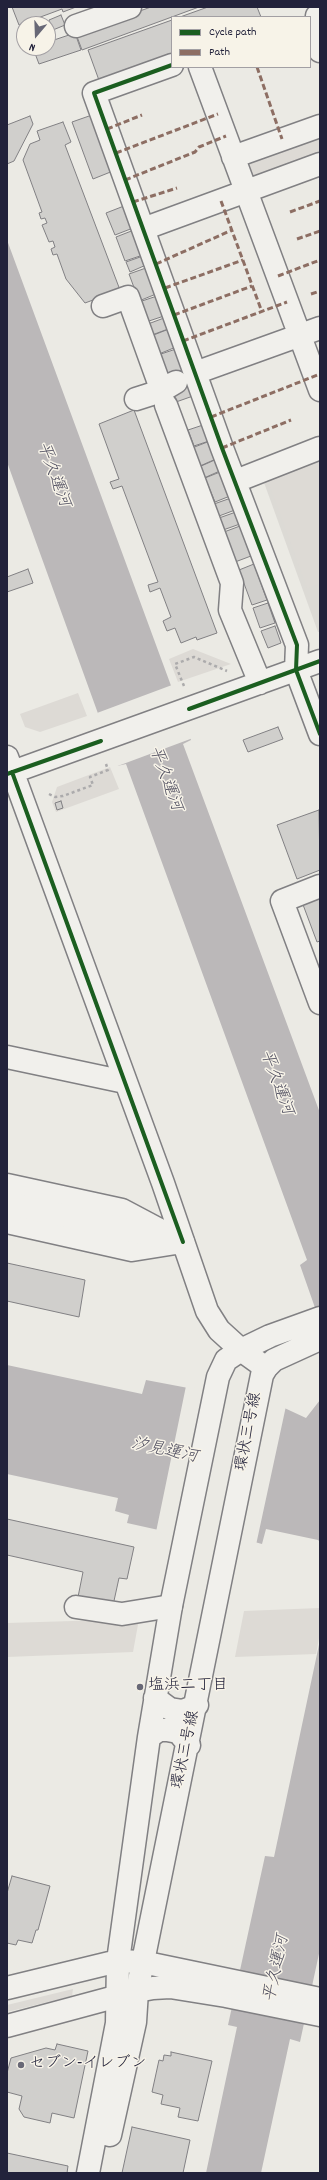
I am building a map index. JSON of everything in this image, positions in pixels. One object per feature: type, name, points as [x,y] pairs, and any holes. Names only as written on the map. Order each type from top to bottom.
[{"type":"main road","points":[[76,26],[130,7]]},
{"type":"main road","points":[[317,17],[315,36],[320,51]]},
{"type":"main road","points":[[171,66],[94,93],[222,448],[236,481],[297,646],[296,670],[320,734]]},
{"type":"main road","points":[[200,68],[320,390]]},
{"type":"main road","points":[[234,157],[320,126]]},
{"type":"main road","points":[[143,229],[320,164]]},
{"type":"main road","points":[[103,306],[128,297],[159,382],[167,395],[232,583],[230,610],[260,683]]},
{"type":"main road","points":[[167,395],[196,374],[320,328]]},
{"type":"main road","points":[[136,399],[161,391],[167,395]]},
{"type":"main road","points":[[236,481],[320,448]]},
{"type":"main road","points":[[318,1326],[266,1368],[241,1350],[219,1330],[207,1311],[126,1082],[9,768],[101,740],[320,661]]},
{"type":"main road","points":[[320,886],[282,901],[320,1003]]},
{"type":"main road","points":[[7,1058],[126,1082]]},
{"type":"main road","points":[[7,1185],[122,1210],[183,1242]]},
{"type":"main road","points":[[7,1203],[183,1242]]},
{"type":"main road","points":[[7,1222],[132,1250],[183,1242]]},
{"type":"main road","points":[[88,2173],[117,2023],[118,1961],[155,1698],[171,1606],[214,1391],[222,1366],[226,1360],[241,1350],[270,1336],[318,1326]]},
{"type":"main road","name":"環状三号線","points":[[102,2173],[135,2022],[137,1991],[142,1962],[197,1705],[257,1398],[266,1368]]},
{"type":"main road","points":[[76,1607],[122,1614],[171,1606]]},
{"type":"main road","points":[[155,1698],[170,1709],[183,1711],[197,1705]]},
{"type":"main road","points":[[149,1737],[159,1730],[178,1732],[188,1745]]},
{"type":"main road","points":[[7,1988],[118,1961],[142,1962],[229,1988],[319,2007]]},
{"type":"main road","points":[[7,2026],[153,1988],[229,1988]]},
{"type":"path","points":[[184,686],[175,664],[194,657],[226,671]]},
{"type":"path","points":[[49,794],[55,797],[63,796],[93,785],[90,777],[108,770],[106,764]]},
{"type":"shaded area","points":[[320,131],[320,161],[251,186],[241,159]]},
{"type":"shaded area","points":[[320,455],[320,632],[318,632],[262,477]]},
{"type":"shaded area","points":[[320,457],[320,584],[307,588],[266,476]]},
{"type":"shaded area","points":[[193,649],[231,664],[178,682],[169,659]]},
{"type":"shaded area","points":[[78,693],[87,716],[40,732],[25,727],[20,714]]},
{"type":"shaded area","points":[[110,767],[119,789],[56,812],[52,802],[57,787]]},
{"type":"shaded area","points":[[320,1608],[320,1633],[316,1654],[235,1657],[244,1611]]},
{"type":"shaded area","points":[[139,1619],[133,1652],[7,1657],[7,1623]]},
{"type":"shaded area","points":[[73,1989],[72,1996],[7,2012],[7,2005]]},
{"type":"water","name":"平久運河","points":[[7,240],[191,740],[183,744],[320,1113],[320,1322],[300,1265],[307,1260],[126,764],[117,766],[7,462]]},
{"type":"water","name":"汐見運河","points":[[7,1365],[142,1394],[146,1380],[278,1405],[306,1418],[320,1400],[320,1542],[318,1540],[266,1529],[262,1544],[251,1541],[249,1550],[127,1523],[129,1515],[115,1511],[118,1498],[7,1474]]},
{"type":"water","name":"平久運河","points":[[320,1640],[320,1949],[300,2042],[290,2039],[261,2173],[206,2173],[237,2027],[228,2025],[265,1856],[274,1857]]},
{"type":"pier","points":[[172,685],[193,738],[115,767],[97,713]]},
{"type":"pier","points":[[186,1386],[278,1403],[286,1406],[256,1545],[252,1544],[249,1552],[156,1532]]},
{"type":"building","points":[[12,7],[76,7],[63,12],[62,9],[43,16],[16,16],[16,17]]},
{"type":"building","points":[[151,7],[199,7],[171,16],[171,17],[82,50],[76,34]]},
{"type":"building","points":[[208,7],[257,7],[261,16],[183,16]]},
{"type":"building","points":[[61,15],[65,25],[56,29],[56,17]]},
{"type":"building","points":[[171,20],[171,57],[100,83],[88,50]]},
{"type":"building","points":[[75,33],[81,50],[39,64],[36,56],[56,56],[56,39]]},
{"type":"building","points":[[92,115],[113,171],[93,179],[72,122]]},
{"type":"building","points":[[30,116],[33,124],[14,161],[7,164],[7,125]]},
{"type":"building","points":[[63,122],[71,142],[65,145],[120,290],[85,303],[66,279],[57,254],[53,255],[51,249],[55,247],[53,241],[49,242],[42,225],[47,223],[45,218],[41,219],[39,213],[42,212],[23,160],[30,144],[40,140],[37,131]]},
{"type":"building","points":[[124,206],[133,228],[115,235],[106,213]]},
{"type":"building","points":[[134,230],[143,255],[125,261],[116,237]]},
{"type":"building","points":[[143,256],[146,265],[130,272],[126,262]]},
{"type":"building","points":[[146,268],[156,294],[139,301],[129,274]]},
{"type":"building","points":[[157,296],[164,316],[146,322],[139,302]]},
{"type":"building","points":[[164,318],[168,329],[152,335],[148,324]]},
{"type":"building","points":[[169,329],[176,347],[159,354],[151,336]]},
{"type":"building","points":[[176,349],[185,372],[167,379],[158,355]]},
{"type":"building","points":[[189,386],[193,396],[176,402],[172,392]]},
{"type":"building","points":[[134,410],[217,633],[197,640],[196,637],[181,643],[175,628],[167,631],[163,621],[171,617],[160,588],[150,592],[148,585],[158,582],[122,486],[113,489],[110,482],[119,479],[99,424]]},
{"type":"building","points":[[203,425],[209,441],[194,446],[188,430]]},
{"type":"building","points":[[210,441],[218,458],[200,466],[192,448]]},
{"type":"building","points":[[217,459],[222,470],[204,478],[199,467]]},
{"type":"building","points":[[220,472],[230,496],[215,502],[205,478]]},
{"type":"building","points":[[231,498],[235,510],[219,516],[214,504]]},
{"type":"building","points":[[236,512],[240,524],[223,530],[219,518]]},
{"type":"building","points":[[240,526],[251,556],[235,562],[224,532]]},
{"type":"building","points":[[254,564],[267,600],[252,605],[239,570]]},
{"type":"building","points":[[28,569],[33,583],[7,592],[7,577]]},
{"type":"building","points":[[268,603],[275,623],[260,628],[253,608]]},
{"type":"building","points":[[275,626],[281,643],[268,648],[261,631]]},
{"type":"building","points":[[278,727],[283,739],[248,752],[243,740]]},
{"type":"building","points":[[61,801],[63,808],[57,810],[55,803]]},
{"type":"building","points":[[319,810],[320,870],[297,879],[277,825]]},
{"type":"building","points":[[320,896],[320,941],[317,942],[302,902]]},
{"type":"building","points":[[7,1263],[85,1280],[79,1317],[7,1301]]},
{"type":"building","points":[[7,1519],[134,1547],[127,1579],[119,1578],[112,1610],[77,1602],[83,1572],[7,1555]]},
{"type":"building","points":[[12,1876],[50,1886],[38,1930],[36,1930],[32,1943],[18,1940],[16,1945],[7,1943],[7,1893]]},
{"type":"building","points":[[57,2044],[88,2051],[74,2118],[52,2113],[50,2123],[24,2117],[19,2109],[22,2096],[7,2092],[7,2073],[11,2058],[46,2048],[55,2050]]},
{"type":"building","points":[[171,2052],[212,2061],[198,2121],[178,2117],[180,2108],[161,2104],[163,2095],[152,2092],[159,2060],[163,2061],[164,2055],[171,2056]]},
{"type":"building","points":[[132,2127],[190,2140],[183,2173],[122,2173]]},
{"type":"building","points":[[7,2153],[68,2166],[67,2173],[7,2173]]},
{"type":"marked path","points":[[257,68],[282,139]]},
{"type":"marked path","points":[[116,153],[218,114]]},
{"type":"marked path","points":[[107,129],[142,115]]},
{"type":"marked path","points":[[125,180],[195,152],[199,147],[226,136]]},
{"type":"marked path","points":[[133,202],[177,188]]},
{"type":"marked path","points":[[221,201],[262,312]]},
{"type":"marked path","points":[[290,212],[320,201]]},
{"type":"marked path","points":[[156,264],[232,230]]},
{"type":"marked path","points":[[297,239],[320,231]]},
{"type":"marked path","points":[[165,288],[243,260]]},
{"type":"marked path","points":[[278,276],[320,260]]},
{"type":"marked path","points":[[174,315],[252,286]]},
{"type":"marked path","points":[[311,294],[320,291]]},
{"type":"marked path","points":[[183,341],[287,302]]},
{"type":"marked path","points":[[211,417],[320,374]]},
{"type":"marked path","points":[[222,448],[291,420]]},
{"type":"cycle path","points":[[171,65],[94,93],[222,448],[297,645],[296,670],[320,734]]},
{"type":"cycle path","points":[[189,709],[320,661]]},
{"type":"cycle path","points":[[7,774],[101,741]]},
{"type":"cycle path","points":[[12,772],[183,1242]]},
{"type":"place","name":"塩浜二丁目","points":[[140,1687]]},
{"type":"place","name":"セブン-イレブン","points":[[21,2065]]}]
